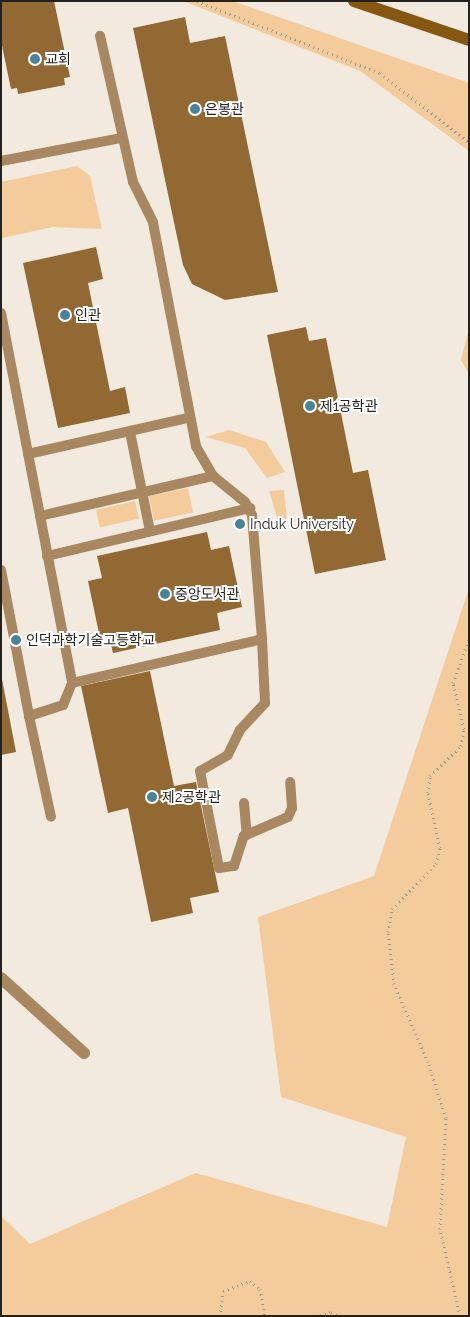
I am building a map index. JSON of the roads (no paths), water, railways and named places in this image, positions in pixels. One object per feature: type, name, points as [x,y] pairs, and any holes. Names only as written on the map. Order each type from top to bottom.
[{"type":"street","points":[[354,1],[469,40]]},
{"type":"street","points":[[1,978],[84,1053]]},
{"type":"lane","points":[[100,36],[133,182],[153,222],[188,418],[200,457],[213,476],[250,508],[262,639],[265,703],[240,730],[228,755],[200,770],[219,868],[234,866],[247,835],[244,803]]},
{"type":"lane","points":[[1,161],[122,138]]},
{"type":"lane","points":[[1,314],[72,683],[63,705],[29,716]]},
{"type":"lane","points":[[28,454],[188,418]]},
{"type":"lane","points":[[130,432],[150,531]]},
{"type":"lane","points":[[40,516],[213,476]]},
{"type":"lane","points":[[47,556],[250,508]]},
{"type":"lane","points":[[1,570],[29,716],[51,817]]},
{"type":"lane","points":[[72,683],[262,639]]},
{"type":"lane","points":[[247,835],[288,817],[292,808],[290,782]]},
{"type":"place","name":"교회","points":[[35,59]]},
{"type":"place","name":"은봉관","points":[[195,109]]},
{"type":"place","name":"인관","points":[[65,315]]},
{"type":"place","name":"제1공학관","points":[[310,406]]},
{"type":"place","name":"Induk University","points":[[240,524]]},
{"type":"place","name":"중앙도서관","points":[[165,594]]},
{"type":"place","name":"인덕과학기술고등학교","points":[[16,640]]},
{"type":"place","name":"제2공학관","points":[[152,797]]}]
